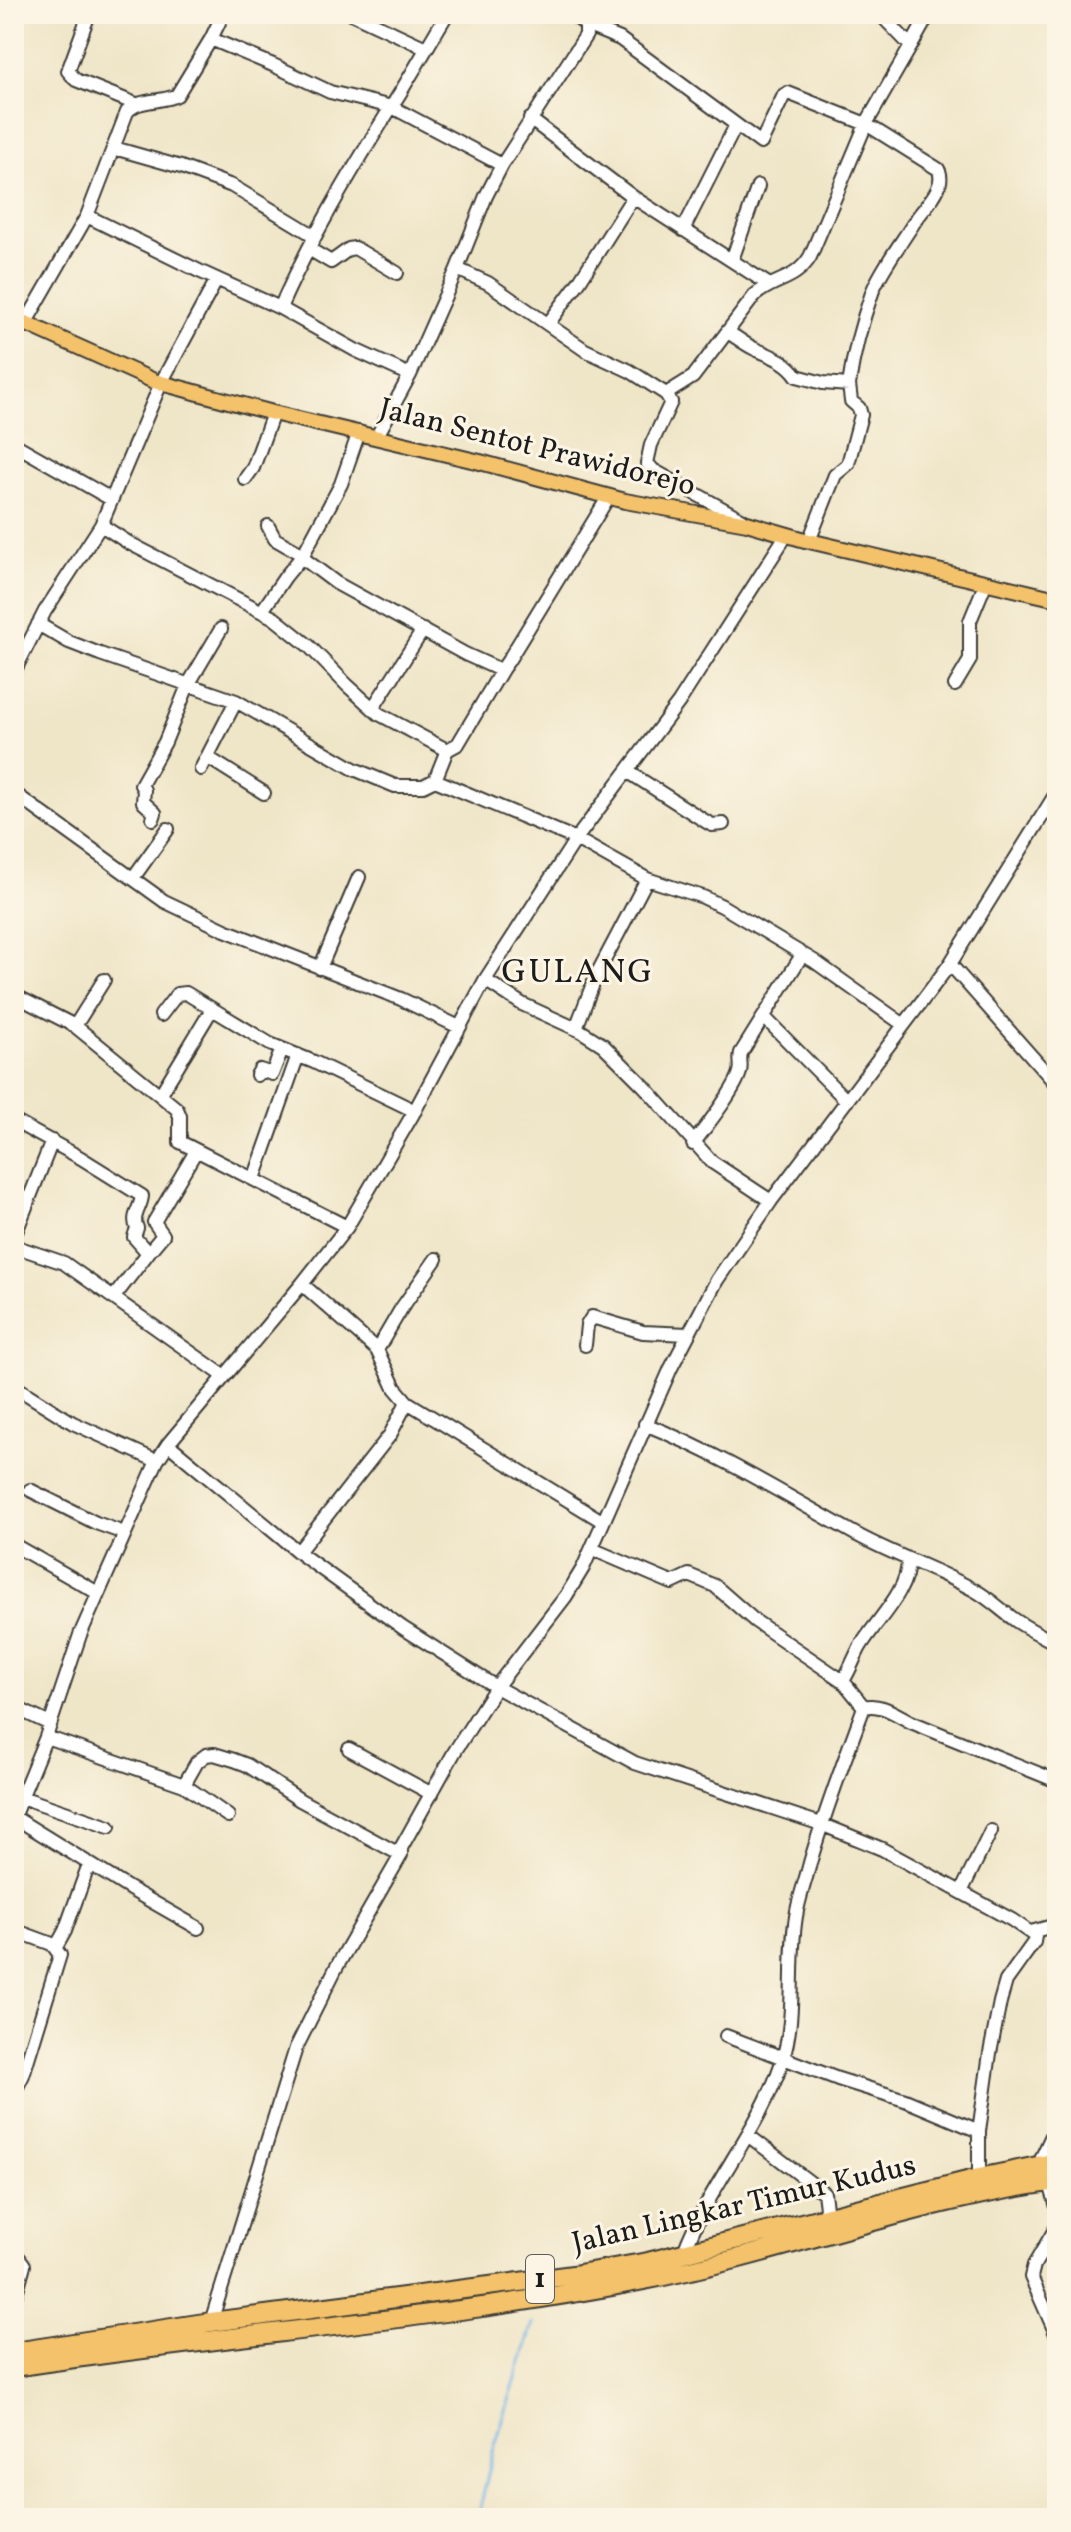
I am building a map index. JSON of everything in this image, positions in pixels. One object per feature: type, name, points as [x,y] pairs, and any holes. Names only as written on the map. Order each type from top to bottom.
[{"type":"highway","name":"Jalan Lingkar Timur Kudus","points":[[14,2367],[503,2303],[538,2289],[979,2178],[1050,2163]]},
{"type":"highway","name":"Jalan Lingkar Timur Kudus","points":[[14,2352],[211,2322],[500,2284],[538,2289],[649,2279],[981,2194],[1030,2186],[1055,2193]]},
{"type":"highway","points":[[500,2284],[503,2303]]},
{"type":"main road","name":"Jalan Sentot Prawidorejo","points":[[20,321],[161,383],[609,496],[747,523],[809,541],[1057,599]]},
{"type":"street","points":[[89,14],[68,71],[76,80],[136,104],[168,100],[177,95],[223,14]]},
{"type":"street","points":[[353,14],[426,48]]},
{"type":"street","points":[[280,308],[361,153],[447,14]]},
{"type":"street","points":[[572,14],[586,25],[620,39],[761,143],[786,93],[866,124],[938,169],[942,180],[874,287],[849,385],[851,401],[859,408],[861,415],[848,464],[835,475],[809,541]]},
{"type":"street","points":[[880,14],[911,46]]},
{"type":"street","points":[[666,394],[693,377],[755,295],[768,284],[788,278],[802,269],[810,257],[866,124],[929,14]]},
{"type":"street","points":[[377,436],[410,375],[486,196],[530,119],[586,35],[586,25]]},
{"type":"street","points":[[211,39],[330,92],[392,107],[502,165]]},
{"type":"street","points":[[20,321],[87,216],[127,112],[136,104]]},
{"type":"street","points":[[530,119],[633,197],[768,284]]},
{"type":"street","points":[[683,230],[736,125]]},
{"type":"street","points":[[114,148],[181,167],[232,186],[315,236]]},
{"type":"street","points":[[732,260],[758,186]]},
{"type":"street","points":[[548,324],[579,282],[633,197]]},
{"type":"street","points":[[87,216],[280,308],[355,350],[410,375]]},
{"type":"street","points":[[309,249],[332,262],[355,248],[397,273]]},
{"type":"street","points":[[457,269],[488,283],[585,350],[630,371],[666,394],[671,402],[651,445],[647,463],[653,470],[747,523]]},
{"type":"street","points":[[16,664],[101,525],[161,383],[217,279]]},
{"type":"street","points":[[728,332],[792,368],[797,376],[823,383],[849,385]]},
{"type":"street","points":[[245,479],[253,468],[273,413]]},
{"type":"street","points":[[262,611],[303,555],[341,484],[359,432]]},
{"type":"street","points":[[14,444],[111,499]]},
{"type":"street","points":[[38,624],[69,642],[236,701],[354,769],[395,786],[423,786],[435,780],[447,750],[458,744],[609,496]]},
{"type":"street","points":[[101,525],[129,543],[262,611],[309,646],[373,708],[447,750]]},
{"type":"street","points":[[268,526],[275,539],[303,555],[310,566],[336,583],[493,667],[503,668]]},
{"type":"street","points":[[198,1928],[14,1816],[48,1731],[80,1635],[157,1461],[347,1227],[415,1111],[485,980],[576,839],[679,702],[787,534]]},
{"type":"street","points":[[955,685],[970,660],[970,621],[986,582]]},
{"type":"street","points":[[153,819],[155,813],[143,802],[141,785],[165,742],[188,685],[221,629]]},
{"type":"street","points":[[373,708],[423,630]]},
{"type":"street","points":[[236,701],[204,763],[264,793]]},
{"type":"street","points":[[627,771],[712,825],[723,824]]},
{"type":"street","points":[[435,780],[576,839],[647,879],[722,906],[841,979],[904,1025]]},
{"type":"street","points":[[211,2322],[296,2048],[336,1968],[401,1855],[401,1848],[462,1739],[496,1687],[566,1596],[592,1549],[645,1424],[717,1280],[771,1201],[950,964],[1057,792]]},
{"type":"street","points":[[14,793],[164,901],[213,925],[401,999],[459,1027]]},
{"type":"street","points":[[133,878],[168,829]]},
{"type":"street","points":[[320,968],[359,877]]},
{"type":"street","points":[[576,1028],[596,976],[647,879]]},
{"type":"street","points":[[693,1144],[740,1073],[741,1053],[802,955]]},
{"type":"street","points":[[950,964],[1057,1085]]},
{"type":"street","points":[[75,1026],[104,980]]},
{"type":"street","points":[[485,980],[522,1004],[576,1028],[603,1045],[693,1144],[725,1172],[771,1201]]},
{"type":"street","points":[[161,1015],[180,992],[282,1049],[415,1111]]},
{"type":"street","points":[[14,995],[75,1026],[177,1109],[180,1142],[347,1227]]},
{"type":"street","points":[[160,1095],[212,1009]]},
{"type":"street","points":[[764,1017],[847,1101]]},
{"type":"street","points":[[257,1075],[260,1070],[272,1074],[282,1049]]},
{"type":"street","points":[[254,1179],[298,1055]]},
{"type":"street","points":[[14,1121],[142,1196],[134,1221],[137,1228],[134,1237],[148,1253]]},
{"type":"street","points":[[14,1237],[52,1141]]},
{"type":"street","points":[[114,1297],[163,1235],[154,1222],[196,1151]]},
{"type":"street","points":[[14,1246],[64,1263],[224,1376]]},
{"type":"street","points":[[377,1350],[436,1259]]},
{"type":"street","points":[[302,1284],[377,1350],[395,1388],[407,1402],[602,1521]]},
{"type":"street","points":[[585,1345],[587,1325],[592,1317],[643,1332],[688,1334]]},
{"type":"street","points":[[14,1386],[73,1423],[157,1461]]},
{"type":"street","points":[[298,1552],[390,1435],[407,1402]]},
{"type":"street","points":[[645,1424],[721,1458],[877,1546],[977,1591],[1014,1619],[1057,1644]]},
{"type":"street","points":[[168,1444],[298,1552],[403,1628],[496,1687],[635,1763],[821,1824],[882,1849],[1031,1932],[1035,1936],[1034,1942],[1006,1981],[1000,2002],[979,2131],[979,2178]]},
{"type":"street","points":[[30,1490],[96,1523],[124,1533]]},
{"type":"street","points":[[14,1545],[98,1593]]},
{"type":"street","points":[[592,1549],[672,1583],[678,1583],[689,1575],[701,1578],[728,1596],[755,1621],[843,1681],[864,1707]]},
{"type":"street","points":[[843,1681],[858,1651],[900,1588],[908,1570],[908,1559]]},
{"type":"street","points":[[864,1707],[872,1705],[887,1710],[1057,1781]]},
{"type":"street","points":[[14,1707],[48,1731],[184,1785],[228,1816]]},
{"type":"street","points":[[684,2252],[707,2202],[749,2136],[783,2059],[792,1999],[797,1911],[821,1824],[864,1707]]},
{"type":"street","points":[[349,1749],[432,1794]]},
{"type":"street","points":[[184,1785],[197,1762],[206,1755],[234,1760],[401,1855]]},
{"type":"street","points":[[21,1797],[109,1827]]},
{"type":"street","points":[[961,1892],[991,1831]]},
{"type":"street","points":[[56,1947],[65,1931],[89,1864]]},
{"type":"street","points":[[1031,1932],[1054,1927]]},
{"type":"street","points":[[14,1930],[48,1941],[60,1955],[23,2075],[14,2093]]},
{"type":"street","points":[[726,2036],[783,2059],[905,2100],[979,2131]]},
{"type":"street","points":[[1055,2193],[1050,2163],[1042,2157],[1057,2125]]},
{"type":"street","points":[[749,2136],[824,2193],[826,2208],[822,2219]]},
{"type":"street","points":[[1057,2226],[1034,2265],[1031,2277],[1057,2336]]},
{"type":"street","points":[[14,2257],[24,2265],[14,2301]]},
{"type":"waterway","points":[[478,2518],[494,2448],[533,2324]]},
{"type":"district","name":"GULANG","points":[[578,973]]}]
